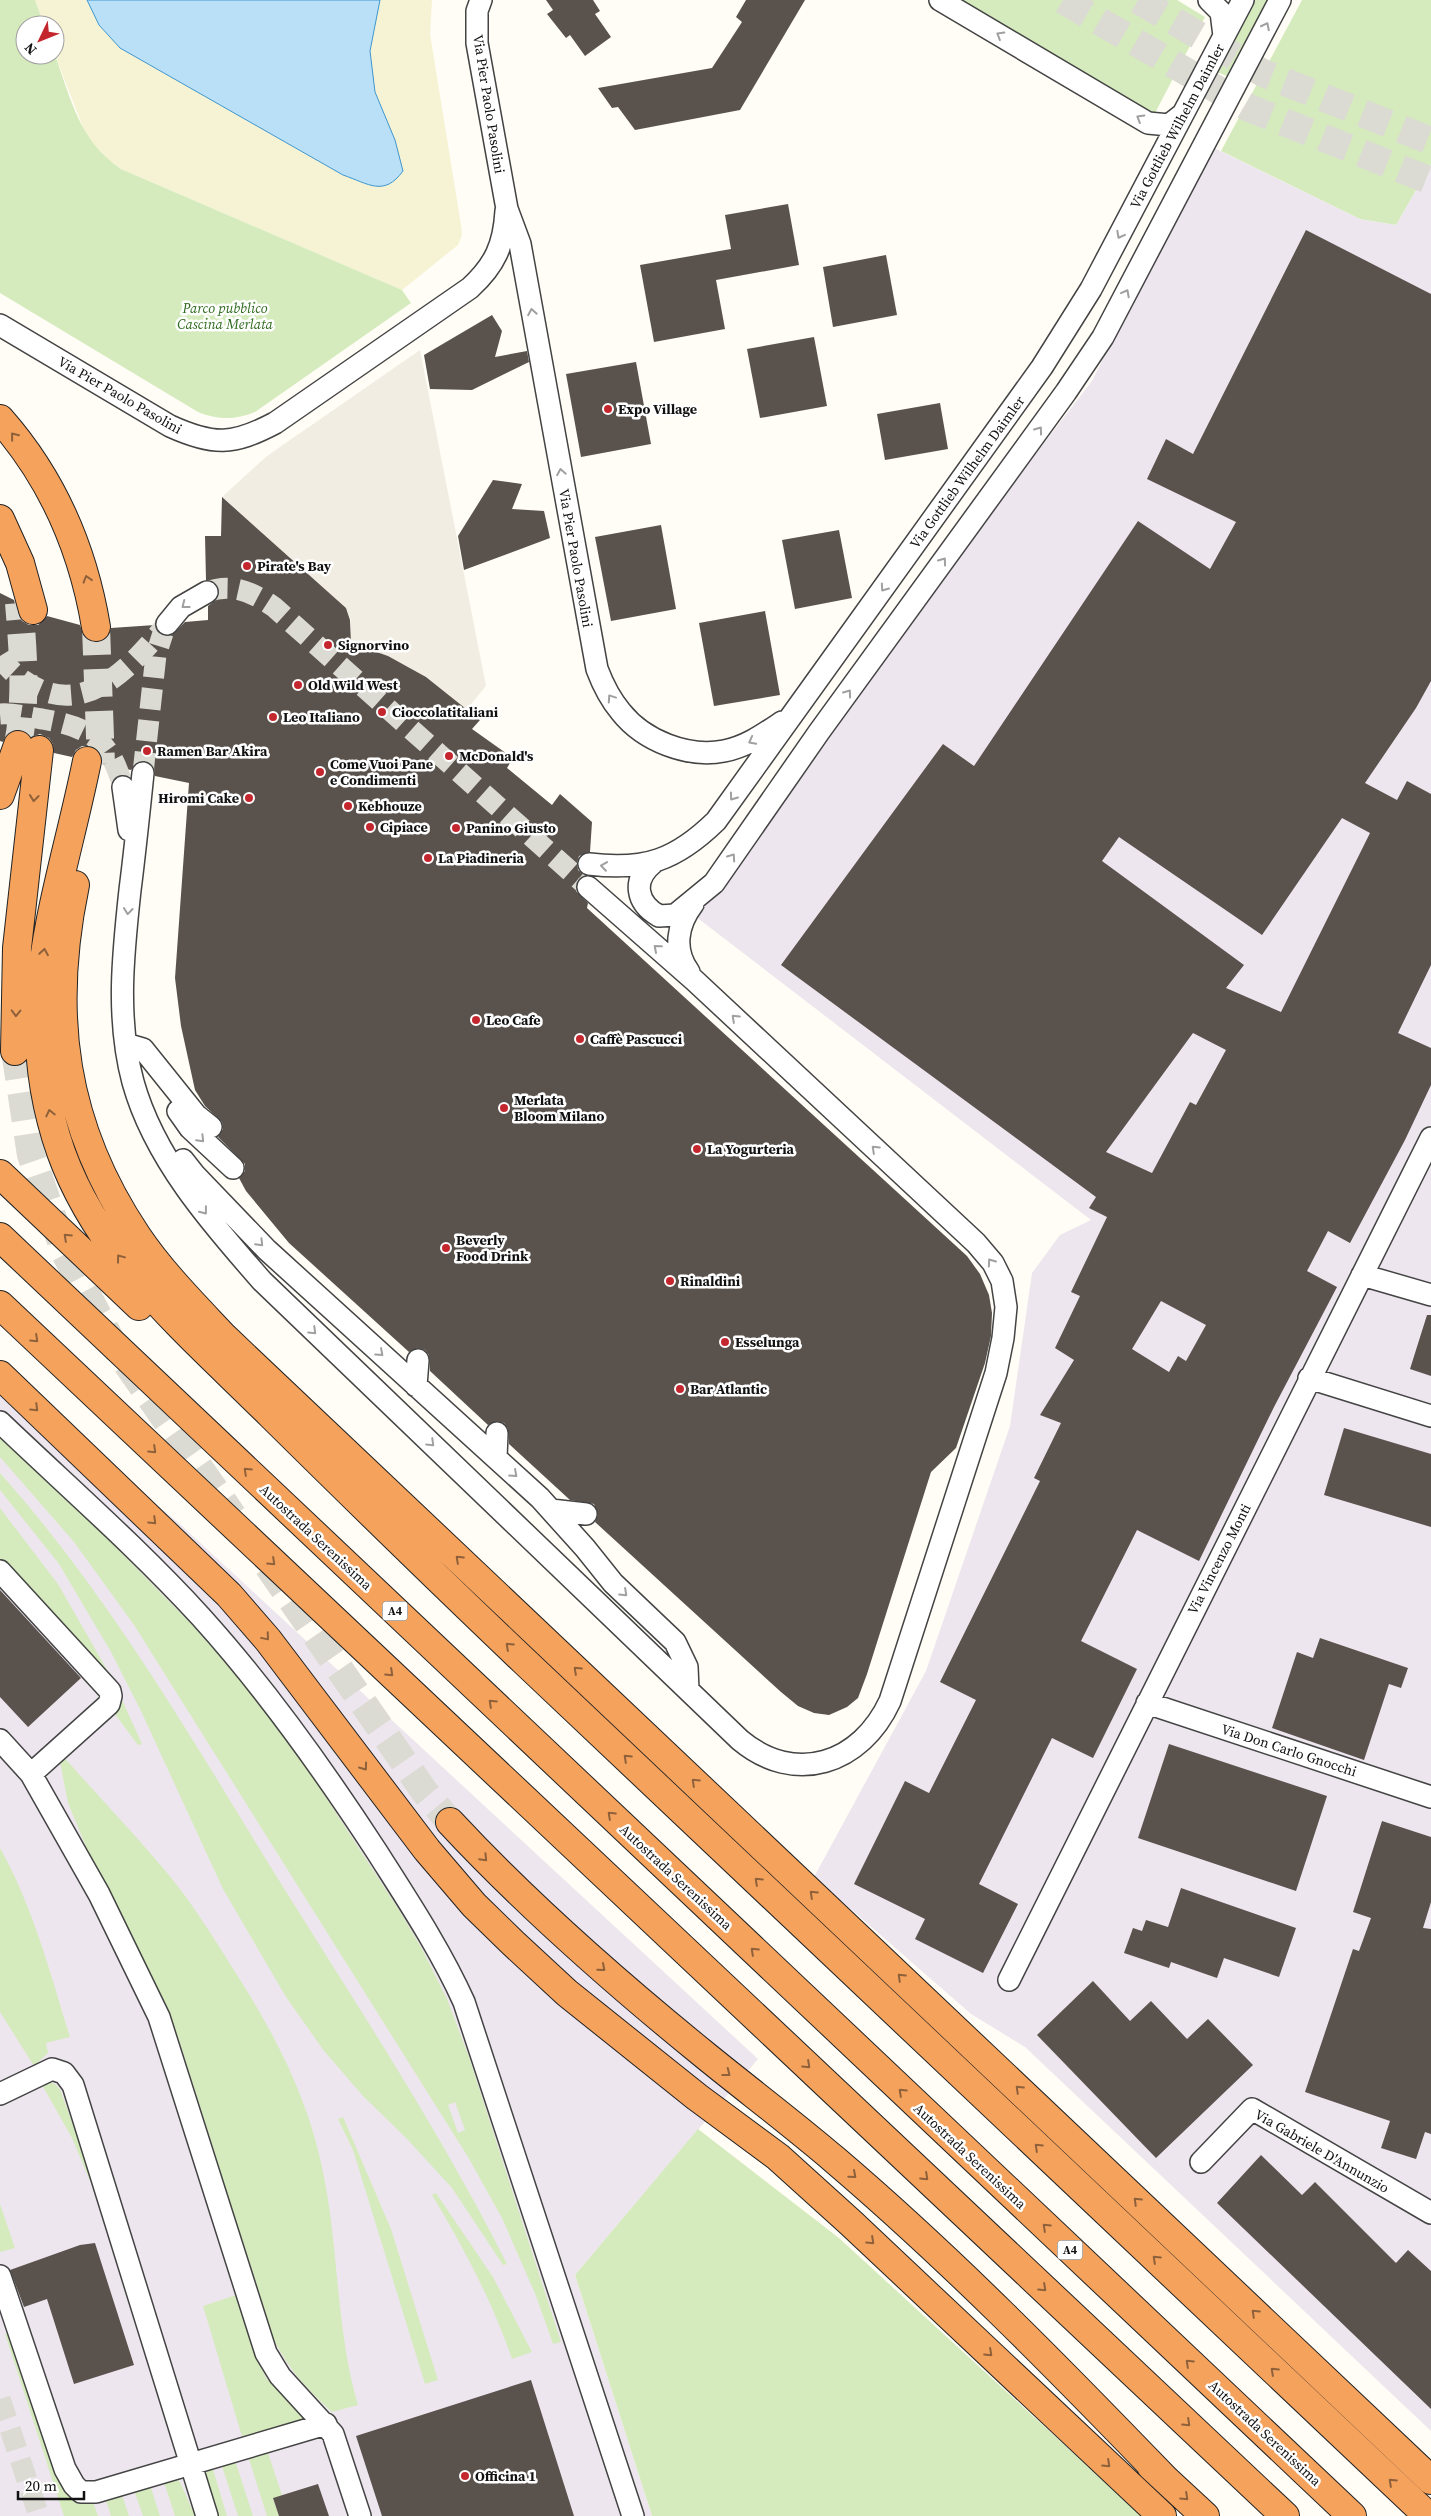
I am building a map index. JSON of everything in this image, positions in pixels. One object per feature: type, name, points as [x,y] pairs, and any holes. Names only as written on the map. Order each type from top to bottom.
[{"type":"highway","points":[[0,419],[38,468],[69,528],[90,588],[96,627]]},
{"type":"highway","points":[[0,519],[20,563],[26,606],[0,534]]},
{"type":"highway","points":[[0,795],[29,748],[17,948],[15,1052]]},
{"type":"highway","points":[[1428,2516],[412,1555],[137,1282],[92,1216],[61,1153],[46,1092],[40,1056],[38,1027],[39,992],[49,918],[77,811],[94,762],[64,952],[63,991],[67,1066],[75,1105],[89,1147],[110,1192],[138,1238],[179,1290],[224,1336],[1431,2480]]},
{"type":"highway","points":[[0,1174],[226,1388],[412,1555]]},
{"type":"highway","name":"Autostrada Serenissima","points":[[0,1238],[1352,2516]]},
{"type":"highway","points":[[0,1305],[1285,2516]]},
{"type":"highway","points":[[0,1375],[229,1595],[268,1640],[428,1850],[474,1905],[567,1993],[697,2097],[785,2163],[1162,2516]]},
{"type":"highway","points":[[450,1822],[509,1883],[654,2014],[794,2124],[873,2193],[1049,2359],[1165,2479]]},
{"type":"highway","points":[[617,2033],[707,2090],[897,2237],[955,2286],[1040,2367],[1205,2516]]},
{"type":"highway","points":[[1328,2383],[1431,2466]]},
{"type":"street","name":"Via Pier Paolo Pasolini","points":[[481,0],[477,11],[477,42],[507,208],[520,244],[596,669],[606,692],[622,714],[641,731],[663,743],[691,752],[724,751],[749,743],[793,716]]},
{"type":"street","points":[[940,0],[1148,123],[1169,125],[1183,114]]},
{"type":"street","name":"Via Gottlieb Wilhelm Daimler","points":[[1209,0],[1221,12],[1224,36]]},
{"type":"street","name":"Via Gottlieb Wilhelm Daimler","points":[[653,863],[684,849],[716,820],[793,716],[1042,367],[1091,289],[1243,0]]},
{"type":"street","points":[[653,863],[643,874],[638,889],[640,898],[652,912],[667,918],[675,915],[714,882],[819,732],[1066,392],[1103,337],[1280,0]]},
{"type":"street","name":"Via Pier Paolo Pasolini","points":[[0,325],[170,426],[195,438],[223,441],[251,436],[275,423],[470,288],[486,273],[497,255],[505,234],[507,208]]},
{"type":"street","points":[[167,624],[181,607],[207,592]]},
{"type":"street","points":[[143,773],[122,990],[126,1044],[133,1082],[148,1121],[167,1158],[199,1206],[262,1281],[753,1752],[791,1766],[813,1764],[833,1759],[852,1749],[867,1736],[881,1721],[890,1701],[996,1373],[1006,1307],[1002,1281],[993,1262],[976,1243],[694,980],[588,887]]},
{"type":"street","points":[[123,788],[133,863]]},
{"type":"street","points":[[590,864],[615,867],[653,863]]},
{"type":"street","points":[[694,980],[679,955],[679,935],[687,912],[701,894]]},
{"type":"street","points":[[126,1044],[143,1049],[196,1116],[211,1127]]},
{"type":"street","points":[[133,1082],[166,1138],[194,1174],[267,1250],[551,1510],[613,1583],[675,1642],[687,1667],[688,1690]]},
{"type":"street","points":[[168,1082],[177,1110],[190,1128],[233,1168]]},
{"type":"street","name":"Via Vincenzo Monti","points":[[1009,1980],[1431,1138]]},
{"type":"street","points":[[1362,1275],[1431,1295]]},
{"type":"street","points":[[416,1386],[418,1360]]},
{"type":"street","points":[[1310,1378],[1431,1416]]},
{"type":"street","points":[[961,1431],[984,1409]]},
{"type":"street","points":[[0,1422],[163,1578],[256,1681],[328,1777],[431,1937],[464,2002],[633,2516]]},
{"type":"street","points":[[496,1458],[497,1433]]},
{"type":"street","points":[[551,1510],[586,1514]]},
{"type":"street","points":[[0,1571],[106,1687],[111,1696],[109,1704],[31,1774]]},
{"type":"street","name":"Via Don Carlo Gnocchi","points":[[1147,1703],[1431,1797]]},
{"type":"street","points":[[0,1740],[31,1774],[99,1894],[159,2017],[266,2353],[280,2376],[326,2424],[337,2444],[360,2516]]},
{"type":"street","points":[[0,2094],[52,2069],[64,2073],[74,2085],[207,2516]]},
{"type":"street","name":"Via Gabriele D'Annunzio","points":[[1201,2162],[1252,2109],[1431,2213]]},
{"type":"street","points":[[0,2276],[8,2321],[65,2469],[78,2490],[90,2493],[326,2424]]},
{"type":"shaded area","points":[[35,0],[432,0],[430,34],[461,225],[462,235],[458,245],[402,290],[121,169],[108,160],[86,135],[59,65],[65,65],[65,15],[40,15]]},
{"type":"shaded area","points":[[1208,145],[1360,219],[1396,225],[1431,164],[1431,2431],[1025,2047],[971,2014],[814,1877],[926,1671],[1010,1426],[1032,1273],[1060,1235],[1091,1220],[691,913],[965,545],[1092,381]]},
{"type":"shaded area","points":[[420,350],[486,686],[467,709],[426,677],[388,656],[351,643],[351,620],[346,608],[222,497],[267,456]]},
{"type":"shaded area","points":[[0,1375],[181,1525],[758,2059],[575,2275],[652,2516],[0,2516]]},
{"type":"green space","name":"Parco pubblico Cascina Merlata","points":[[0,0],[35,0],[40,15],[15,15],[15,65],[59,65],[78,118],[95,146],[107,158],[121,169],[402,290],[411,303],[255,412],[227,418],[213,417],[198,412],[0,293]]},
{"type":"green space","points":[[960,0],[1177,0],[1205,17],[1154,115]]},
{"type":"green space","points":[[1255,0],[1268,0],[1229,77],[1217,72]]},
{"type":"green space","points":[[1302,0],[1431,0],[1431,164],[1396,225],[1360,219],[1221,151]]},
{"type":"green space","points":[[0,1437],[112,1543],[197,1630],[249,1689],[299,1756],[399,1910],[422,1949],[447,1999],[469,2057],[561,2342],[553,2344],[536,2296],[502,2218],[468,2157],[134,1625],[74,1542],[0,1457]],"holes":[[[455,2102],[465,2130],[458,2133],[448,2105]]]},
{"type":"green space","points":[[0,1473],[77,1568],[112,1617],[179,1719],[425,2115],[507,2264],[503,2265],[452,2188],[406,2138],[363,2096],[324,2051],[286,1997],[223,1889],[140,1709],[111,1652],[59,1564],[0,1490]]},
{"type":"green space","points":[[0,1508],[58,1584],[114,1682],[142,1744],[138,1745],[0,1562]]},
{"type":"green space","points":[[62,1755],[142,1844],[185,1896],[262,2016],[300,2094],[310,2121],[324,2177],[333,2234],[346,2348],[358,2405],[332,2412],[298,2377],[272,2335],[178,2037],[164,2002],[89,1854],[68,1803],[59,1757]]},
{"type":"green space","points":[[0,1848],[12,1870],[31,1917],[48,1964],[70,2037],[46,2043],[48,2053],[34,2066],[0,2012]]},
{"type":"green space","points":[[49,2082],[55,2084],[60,2089],[93,2180],[90,2181],[72,2138],[41,2083]]},
{"type":"green space","points":[[343,2117],[391,2229],[438,2380],[425,2384],[353,2150],[338,2119]]},
{"type":"green space","points":[[698,2129],[839,2238],[1142,2516],[652,2516],[575,2275]]},
{"type":"green space","points":[[436,2193],[493,2277],[532,2352],[512,2359],[496,2316],[476,2275],[432,2195]]},
{"type":"green space","points":[[0,2204],[15,2248],[0,2252]]},
{"type":"green space","points":[[236,2295],[251,2344],[266,2378],[308,2421],[243,2440],[203,2306]]},
{"type":"green space","points":[[10,2333],[59,2471],[93,2502],[98,2516],[64,2516],[5,2334]]},
{"type":"green space","points":[[267,2450],[282,2495],[273,2498],[279,2516],[267,2516],[248,2456]]},
{"type":"green space","points":[[235,2460],[253,2516],[238,2516],[221,2463]]},
{"type":"green space","points":[[212,2466],[227,2516],[216,2516],[202,2469]]},
{"type":"green space","points":[[172,2477],[180,2482],[195,2516],[175,2516],[163,2479]]},
{"type":"green space","points":[[149,2482],[160,2516],[143,2516],[133,2487]]},
{"type":"green space","points":[[121,2492],[129,2516],[111,2516],[105,2497]]},
{"type":"water","points":[[87,0],[380,0],[370,51],[375,92],[395,140],[403,171],[396,179],[383,186],[368,185],[343,175],[120,48],[99,25]]},
{"type":"building","points":[[546,0],[593,0],[600,11],[595,14],[611,37],[585,56],[570,35],[566,38],[547,14],[553,10]]},
{"type":"building","points":[[746,0],[805,0],[740,110],[635,130],[618,107],[612,108],[598,88],[712,68],[742,22],[736,17]]},
{"type":"building","points":[[788,204],[799,265],[716,280],[725,329],[654,342],[640,265],[731,249],[725,215]]},
{"type":"building","points":[[1306,230],[1431,294],[1431,681],[1416,708],[1365,783],[1397,800],[1407,781],[1431,794],[1431,965],[1398,1033],[1431,1048],[1431,1085],[1405,1140],[1350,1243],[1328,1231],[1307,1271],[1337,1287],[1274,1407],[1199,1561],[1137,1530],[1081,1641],[1137,1669],[1093,1758],[1052,1738],[979,1884],[1018,1904],[983,1973],[915,1939],[925,1919],[854,1884],[905,1781],[929,1793],[976,1700],[940,1682],[1040,1481],[1034,1478],[1061,1423],[1040,1415],[1074,1360],[1055,1348],[1080,1296],[1071,1292],[1107,1217],[1089,1208],[1096,1197],[781,965],[943,744],[974,766],[1138,521],[1210,569],[1236,522],[1147,479],[1166,439],[1193,454]],"holes":[[[1342,818],[1370,833],[1281,1012],[1226,988],[1244,965],[1102,861],[1119,837],[1262,935]],[[1193,1033],[1226,1050],[1196,1105],[1190,1102],[1152,1173],[1106,1152]],[[1161,1301],[1206,1325],[1186,1361],[1178,1356],[1169,1372],[1132,1349]]]},
{"type":"building","points":[[886,255],[897,315],[833,327],[823,267]]},
{"type":"building","points":[[492,315],[502,331],[495,357],[527,351],[529,362],[472,390],[430,389],[424,355]]},
{"type":"building","points":[[814,337],[827,406],[760,418],[747,349]]},
{"type":"building","name":"Expo Village","points":[[636,362],[651,444],[581,457],[566,374]]},
{"type":"building","points":[[940,403],[948,449],[885,460],[877,414]]},
{"type":"building","points":[[493,480],[522,484],[512,509],[544,511],[550,538],[464,570],[458,536]]},
{"type":"building","name":"Merlata Bloom Milano","points":[[222,497],[346,608],[350,620],[351,643],[388,656],[426,677],[480,720],[472,729],[513,758],[507,768],[552,805],[560,794],[592,822],[590,852],[579,856],[577,863],[578,870],[584,875],[578,879],[576,891],[588,903],[587,908],[967,1256],[980,1274],[989,1295],[992,1313],[991,1336],[985,1363],[956,1448],[931,1472],[867,1674],[858,1698],[847,1707],[829,1715],[814,1713],[798,1706],[781,1692],[595,1522],[598,1515],[594,1504],[570,1500],[509,1444],[508,1428],[504,1423],[497,1421],[488,1425],[430,1371],[429,1355],[425,1350],[418,1348],[409,1352],[289,1243],[246,1191],[239,1178],[245,1171],[245,1164],[218,1137],[223,1129],[222,1122],[205,1106],[195,1090],[181,1026],[175,978],[189,783],[155,776],[154,767],[145,761],[137,762],[131,770],[102,764],[102,756],[98,750],[90,746],[82,746],[76,750],[72,757],[54,753],[53,744],[49,738],[40,734],[31,737],[23,730],[8,733],[3,742],[0,741],[0,593],[14,600],[18,615],[22,621],[29,625],[38,625],[47,616],[80,625],[84,637],[91,642],[99,642],[106,639],[111,628],[155,625],[159,634],[172,635],[185,622],[208,620],[208,606],[218,598],[218,585],[206,580],[205,536],[221,536]]},
{"type":"building","points":[[661,525],[676,609],[611,621],[595,537]]},
{"type":"building","points":[[839,530],[852,598],[795,609],[782,540]]},
{"type":"building","points":[[765,611],[780,695],[714,706],[699,623]]},
{"type":"building","points":[[1427,1315],[1431,1315],[1431,1376],[1410,1369]]},
{"type":"building","points":[[1344,1428],[1431,1454],[1431,1527],[1324,1495]]},
{"type":"building","points":[[0,1590],[81,1678],[28,1727],[0,1697]]},
{"type":"building","points":[[1320,1638],[1408,1668],[1401,1688],[1389,1684],[1364,1760],[1272,1728],[1297,1652],[1313,1658]]},
{"type":"building","points":[[1169,1744],[1327,1796],[1296,1891],[1138,1838]]},
{"type":"building","points":[[1382,1821],[1431,1837],[1431,1902],[1423,1928],[1431,1929],[1431,2134],[1425,2132],[1416,2159],[1381,2148],[1390,2121],[1305,2092],[1353,1949],[1359,1951],[1371,1918],[1353,1912]]},
{"type":"building","points":[[1181,1888],[1296,1928],[1279,1977],[1224,1958],[1217,1978],[1171,1962],[1169,1968],[1124,1953],[1133,1928],[1142,1931],[1146,1920],[1168,1927]]},
{"type":"building","points":[[1093,1981],[1130,2021],[1151,2001],[1187,2039],[1208,2019],[1253,2065],[1156,2158],[1037,2035]]},
{"type":"building","points":[[1261,2155],[1302,2195],[1315,2182],[1396,2263],[1408,2250],[1431,2271],[1431,2409],[1217,2203]]},
{"type":"building","points":[[95,2243],[134,2365],[74,2384],[47,2299],[24,2307],[10,2270],[80,2245]]},
{"type":"building","name":"Officina 1","points":[[531,2380],[574,2516],[382,2516],[356,2436]]},
{"type":"building","points":[[318,2484],[329,2516],[279,2516],[273,2498]]},
{"type":"tunnel","points":[[1063,0],[1249,108],[1431,181]]},
{"type":"tunnel","points":[[1138,0],[1263,73],[1431,141]]},
{"type":"tunnel","points":[[207,592],[225,588],[242,590],[259,597],[274,607],[588,887]]},
{"type":"tunnel","points":[[18,745],[23,709],[23,656],[19,603]]},
{"type":"tunnel","points":[[0,656],[12,672],[41,690],[60,695],[79,694],[96,688],[112,679],[142,653],[167,624]]},
{"type":"tunnel","points":[[96,627],[101,764]]},
{"type":"tunnel","points":[[143,773],[156,655],[163,633]]},
{"type":"tunnel","points":[[0,714],[58,722],[85,731],[104,746],[118,771],[123,787]]},
{"type":"tunnel","points":[[15,1051],[31,1155],[65,1253],[113,1344],[233,1516]]},
{"type":"tunnel","points":[[268,1566],[424,1791],[450,1822]]},
{"type":"tunnel","points":[[0,2399],[39,2516]]},
{"type":"place","name":"Expo Village","points":[[608,409]]},
{"type":"place","name":"Pirate's Bay","points":[[247,566]]},
{"type":"place","name":"Signorvino","points":[[328,645]]},
{"type":"place","name":"Old Wild West","points":[[298,685]]},
{"type":"place","name":"Cioccolatitaliani","points":[[382,712]]},
{"type":"place","name":"Leo Italiano","points":[[273,717]]},
{"type":"place","name":"Ramen Bar Akira","points":[[147,751]]},
{"type":"place","name":"McDonald's","points":[[449,756]]},
{"type":"place","name":"Come Vuoi Pane e Condimenti","points":[[320,772]]},
{"type":"place","name":"Hiromi Cake","points":[[249,798]]},
{"type":"place","name":"Kebhouze","points":[[348,806]]},
{"type":"place","name":"Cipiace","points":[[370,827]]},
{"type":"place","name":"Panino Giusto","points":[[456,828]]},
{"type":"place","name":"La Piadineria","points":[[428,858]]},
{"type":"place","name":"Leo Cafe","points":[[476,1020]]},
{"type":"place","name":"Caffè Pascucci","points":[[580,1039]]},
{"type":"place","name":"Merlata Bloom Milano","points":[[504,1108]]},
{"type":"place","name":"La Yogurteria","points":[[697,1149]]},
{"type":"place","name":"Beverly Food Drink","points":[[446,1248]]},
{"type":"place","name":"Rinaldini","points":[[670,1281]]},
{"type":"place","name":"Esselunga","points":[[725,1342]]},
{"type":"place","name":"Bar Atlantic","points":[[680,1389]]},
{"type":"place","name":"Officina 1","points":[[465,2476]]}]
